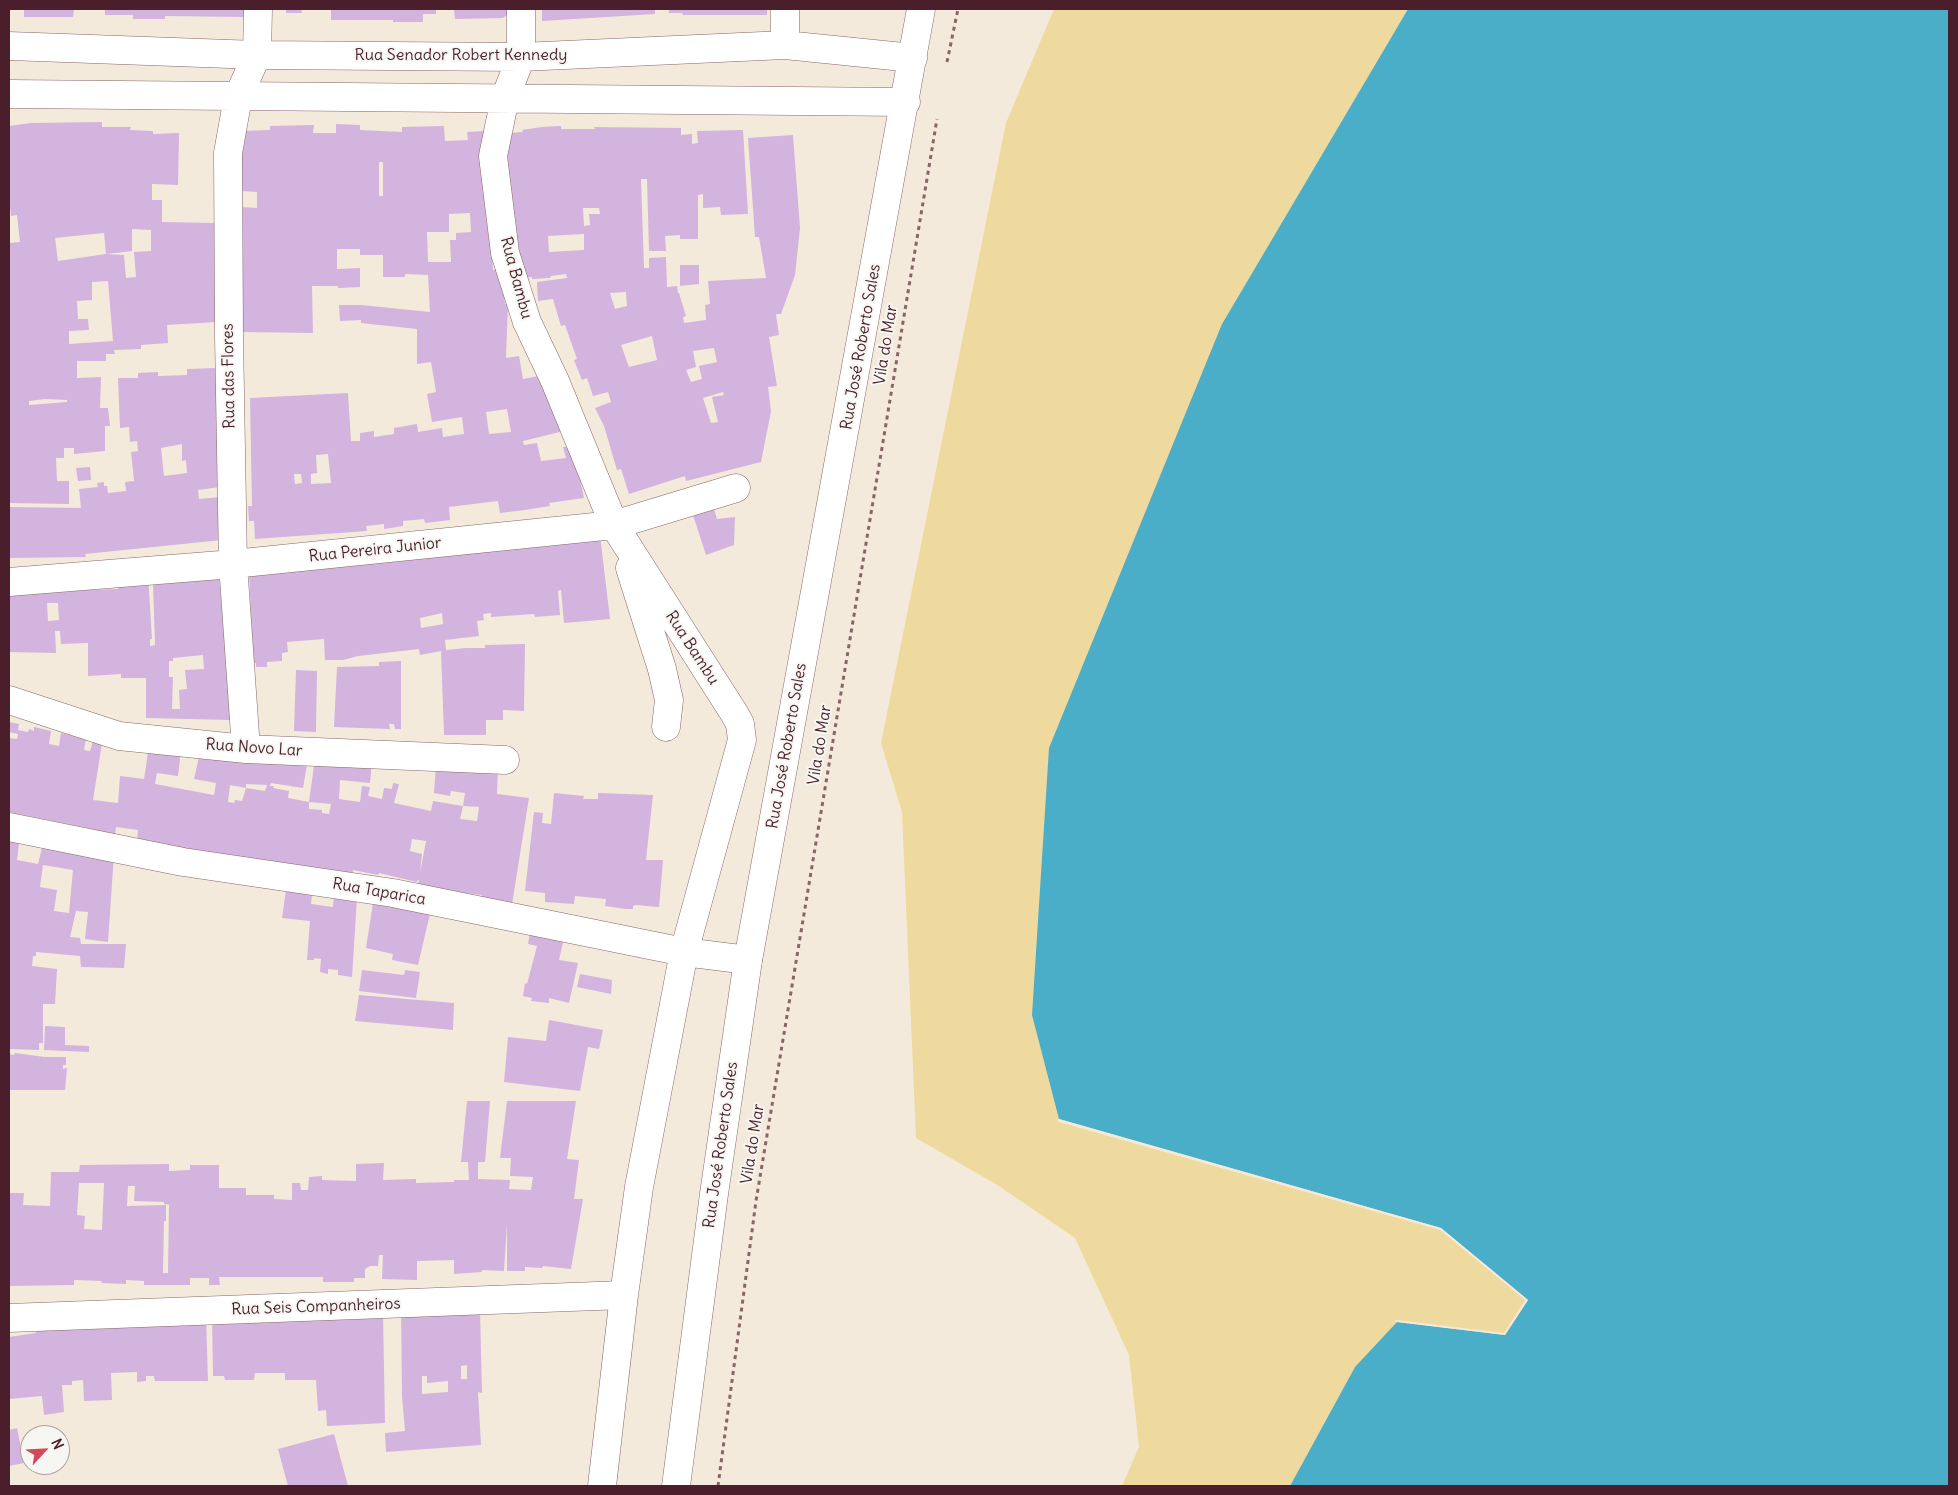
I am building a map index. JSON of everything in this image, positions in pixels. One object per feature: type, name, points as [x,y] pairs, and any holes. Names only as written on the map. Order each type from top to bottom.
[{"type":"street","name":"Rua das Flores","points":[[246,749],[232,564],[228,336],[228,153],[238,97],[257,55],[258,9]]},
{"type":"street","name":"Rua Bambu","points":[[521,9],[521,57],[505,98],[493,156],[505,254],[527,322],[555,381],[616,529],[662,668],[669,700],[666,727]]},
{"type":"street","points":[[784,45],[785,9]]},
{"type":"street","name":"Rua José Roberto Sales","points":[[676,1486],[712,1204],[748,960],[906,102],[921,9]]},
{"type":"street","name":"Rua Senador Robert Kennedy","points":[[9,46],[257,55],[521,57],[784,45],[912,58]]},
{"type":"street","points":[[9,94],[906,102]]},
{"type":"street","name":"Rua Pereira Junior","points":[[9,582],[616,529],[736,488]]},
{"type":"street","name":"Rua Bambu","points":[[616,529],[734,714],[742,732],[742,740],[684,952]]},
{"type":"street","name":"Rua Novo Lar","points":[[9,700],[119,736],[246,749],[505,760]]},
{"type":"street","name":"Rua Taparica","points":[[9,826],[183,862],[393,893],[684,952],[748,960]]},
{"type":"street","points":[[602,1486],[638,1187],[684,952]]},
{"type":"street","name":"Rua Seis Companheiros","points":[[9,1318],[624,1295]]},
{"type":"path","points":[[946,67],[958,9]]},
{"type":"path","name":"Vila do Mar","points":[[718,1486],[756,1201],[937,116]]},
{"type":"sand","points":[[1054,9],[1408,9],[1222,324],[1441,1228],[1528,1300],[1505,1335],[1355,1367],[1290,1486],[1122,1486],[1139,1447],[1129,1355],[1075,1238],[999,1186],[916,1138],[902,812],[881,743],[1006,123]]},
{"type":"water","points":[[1408,9],[1949,9],[1949,1486],[1290,1486],[1355,1367],[1397,1322],[1505,1335],[1528,1300],[1441,1228],[1059,1119],[1032,1015],[1049,748],[1222,324]]},
{"type":"pier","points":[[1059,1119],[1441,1228],[1528,1300],[1505,1335],[1394,1321],[1504,1333],[1525,1300],[1440,1230],[1059,1122],[1057,1120]]},
{"type":"building","points":[[24,9],[74,9],[73,17],[24,17]]},
{"type":"building","points":[[105,9],[244,9],[244,17],[165,16],[165,19],[133,19],[133,15],[105,15]]},
{"type":"building","points":[[286,9],[301,9],[302,13],[286,13]]},
{"type":"building","points":[[331,9],[436,9],[436,14],[423,14],[423,22],[331,20]]},
{"type":"building","points":[[454,9],[508,9],[508,14],[503,18],[455,19]]},
{"type":"building","points":[[542,9],[655,9],[655,14],[542,21]]},
{"type":"building","points":[[669,9],[767,9],[767,15],[683,15],[682,13],[669,13]]},
{"type":"building","points":[[102,122],[102,127],[131,127],[130,130],[153,131],[153,134],[179,133],[178,185],[152,184],[152,200],[162,200],[162,222],[216,223],[216,322],[167,325],[168,343],[141,345],[141,349],[114,350],[115,354],[106,354],[106,361],[77,361],[77,378],[101,377],[100,408],[108,408],[110,426],[105,426],[105,451],[74,454],[74,448],[64,448],[64,458],[56,458],[57,481],[69,481],[69,504],[9,503],[9,243],[20,242],[17,215],[11,216],[9,194],[9,126],[31,123]],"holes":[[[132,229],[151,230],[151,251],[134,252],[136,277],[126,278],[124,255],[106,254],[132,251]],[[104,233],[106,254],[58,261],[55,238]],[[108,281],[113,341],[69,344],[69,331],[89,330],[88,319],[78,319],[77,301],[92,300],[92,282]],[[45,399],[67,400],[67,402],[29,405],[29,401]]]},
{"type":"building","points":[[336,124],[360,125],[360,130],[402,132],[402,127],[444,126],[445,141],[468,140],[467,132],[484,131],[493,270],[500,269],[505,304],[508,304],[506,358],[519,356],[523,379],[549,374],[564,431],[523,441],[524,445],[537,443],[541,461],[566,458],[563,447],[573,446],[584,498],[549,503],[550,506],[500,513],[498,501],[449,507],[450,520],[425,523],[424,519],[403,521],[403,526],[384,529],[384,524],[366,526],[367,531],[255,539],[254,521],[249,521],[248,506],[252,506],[250,398],[348,393],[351,441],[360,441],[360,433],[374,431],[374,437],[394,434],[394,428],[417,424],[418,432],[442,428],[443,437],[464,434],[462,417],[432,422],[427,394],[436,392],[431,362],[417,364],[417,329],[361,323],[361,320],[340,321],[339,305],[361,305],[430,312],[428,275],[405,274],[405,277],[383,277],[383,255],[360,255],[360,249],[337,249],[337,269],[360,268],[360,287],[312,286],[313,333],[241,332],[241,207],[257,208],[257,192],[241,191],[241,131],[270,130],[270,126],[314,125],[313,133],[336,133]],"holes":[[[379,162],[383,162],[383,196],[379,196]],[[470,213],[471,232],[456,233],[456,240],[450,240],[451,262],[428,262],[427,232],[449,232],[449,214]],[[507,409],[511,432],[489,434],[486,412]],[[328,454],[331,483],[311,484],[311,474],[317,473],[316,455]],[[294,474],[301,474],[302,483],[295,484]]]},
{"type":"building","points":[[561,126],[561,129],[595,129],[594,127],[681,128],[681,135],[692,134],[692,144],[698,143],[697,131],[743,130],[748,214],[721,215],[720,207],[703,208],[703,194],[698,195],[698,239],[680,239],[680,235],[665,236],[666,251],[649,251],[647,179],[641,179],[644,268],[649,268],[649,258],[666,257],[667,287],[677,286],[686,316],[683,317],[684,323],[706,320],[705,305],[710,304],[708,281],[766,278],[759,237],[755,237],[748,138],[793,135],[800,228],[795,275],[781,314],[776,314],[779,335],[769,337],[777,386],[768,387],[771,411],[761,462],[686,481],[685,476],[629,494],[621,469],[617,470],[604,426],[595,408],[611,402],[608,392],[593,396],[587,378],[582,380],[574,360],[577,359],[565,325],[561,326],[553,299],[538,301],[537,282],[567,278],[566,274],[551,276],[550,278],[525,278],[508,220],[499,134],[523,132],[522,130]],"holes":[[[583,208],[599,208],[600,214],[589,214],[590,225],[584,226]],[[584,234],[584,250],[549,252],[548,236]],[[626,292],[627,306],[615,309],[610,293]],[[652,336],[657,360],[629,367],[621,345]],[[714,348],[717,362],[699,366],[702,379],[691,382],[686,370],[696,367],[693,351]],[[723,392],[724,395],[712,397],[718,422],[711,423],[703,398]]]},
{"type":"building","points":[[680,265],[699,265],[699,284],[680,286]]},
{"type":"building","points":[[216,368],[220,487],[198,490],[199,499],[220,497],[222,540],[85,554],[86,557],[9,558],[9,507],[81,508],[79,489],[98,487],[97,483],[104,482],[108,493],[126,491],[125,482],[134,481],[131,452],[138,451],[137,441],[130,442],[129,427],[120,428],[118,378],[138,378],[138,373],[158,372],[158,376],[187,375],[187,369]],"holes":[[[182,444],[182,461],[186,460],[187,473],[164,476],[161,448]]]},
{"type":"building","points":[[90,467],[91,480],[78,481],[76,468]]},
{"type":"building","points":[[712,502],[717,519],[735,517],[734,545],[706,555],[691,509]]},
{"type":"building","points":[[600,535],[610,619],[564,623],[561,590],[558,591],[560,615],[535,617],[534,614],[491,617],[491,613],[483,614],[484,620],[477,621],[479,636],[445,640],[446,650],[485,648],[485,645],[525,644],[524,711],[503,710],[503,720],[486,720],[486,735],[444,735],[441,651],[420,655],[419,649],[358,656],[343,660],[325,660],[324,639],[287,642],[288,652],[282,653],[282,661],[267,662],[267,667],[256,667],[256,663],[253,663],[249,571]],"holes":[[[442,613],[443,624],[421,628],[420,618]]]},
{"type":"building","points":[[148,575],[152,639],[150,639],[150,646],[155,645],[153,583],[174,583],[174,577],[219,576],[222,610],[226,610],[230,720],[146,718],[146,678],[121,678],[121,674],[88,676],[88,643],[61,644],[60,631],[55,631],[56,653],[9,652],[9,585],[87,579],[87,590],[118,589],[117,576]],"holes":[[[47,603],[58,603],[59,620],[48,621]],[[203,655],[204,669],[185,670],[187,689],[179,690],[180,709],[172,709],[173,677],[169,677],[169,661],[173,661],[173,658]]]},
{"type":"building","points":[[401,661],[401,729],[395,729],[394,724],[389,724],[390,729],[334,727],[337,667],[379,666],[379,662]]},
{"type":"building","points":[[296,670],[317,671],[316,732],[294,731]]},
{"type":"building","points":[[9,722],[19,724],[18,730],[28,732],[29,729],[34,731],[34,727],[51,731],[49,744],[59,746],[61,733],[86,739],[84,750],[90,751],[93,741],[102,743],[93,800],[118,803],[120,776],[144,779],[149,746],[181,750],[178,776],[157,773],[155,784],[214,795],[216,783],[194,779],[201,748],[309,753],[303,788],[271,783],[270,786],[289,791],[288,798],[309,802],[315,758],[372,761],[370,783],[340,780],[339,799],[360,802],[362,786],[370,787],[368,796],[382,799],[384,788],[392,789],[393,783],[399,784],[394,803],[431,811],[433,801],[463,806],[465,793],[451,791],[450,796],[434,793],[436,764],[498,766],[497,794],[529,798],[512,904],[481,899],[482,895],[418,885],[419,880],[417,882],[379,873],[378,875],[353,870],[352,875],[137,841],[138,830],[116,827],[115,836],[102,834],[88,828],[9,812],[9,738],[17,739],[18,734],[9,732]],"holes":[[[246,784],[267,785],[265,791],[246,788]],[[230,785],[246,788],[242,801],[228,802]],[[309,802],[331,804],[329,814],[322,813],[322,810],[309,809]],[[463,806],[479,807],[477,821],[460,819]],[[412,839],[426,841],[420,873],[422,854],[410,851]]]},
{"type":"building","points":[[554,793],[584,796],[583,799],[598,799],[598,793],[653,795],[646,860],[663,860],[659,907],[636,905],[633,906],[633,909],[626,909],[605,906],[606,899],[575,896],[574,904],[545,902],[545,893],[525,891],[534,812],[543,813],[542,823],[551,824]]},
{"type":"building","points":[[9,833],[19,843],[17,860],[38,864],[44,840],[114,854],[108,942],[85,939],[88,912],[76,911],[70,937],[80,938],[81,944],[126,944],[124,968],[81,967],[80,956],[36,952],[36,956],[33,956],[32,966],[57,969],[55,1004],[43,1004],[43,1043],[39,1043],[39,1050],[9,1049]],"holes":[[[43,865],[73,870],[69,913],[54,911],[57,890],[40,887]]]},
{"type":"building","points":[[286,890],[312,894],[311,904],[333,907],[334,895],[357,898],[352,977],[338,975],[338,970],[328,969],[328,974],[320,972],[321,959],[307,960],[310,921],[282,918]]},
{"type":"building","points":[[373,903],[430,914],[418,965],[392,960],[393,954],[366,948]]},
{"type":"building","points":[[530,932],[564,938],[559,960],[578,963],[569,1003],[549,998],[549,1003],[531,1001],[532,998],[523,996],[525,983],[527,984],[537,946],[528,944]]},
{"type":"building","points":[[362,970],[404,975],[405,970],[420,972],[416,998],[359,991]]},
{"type":"building","points":[[580,974],[612,980],[611,994],[577,987]]},
{"type":"building","points":[[359,995],[454,1003],[453,1030],[355,1021]]},
{"type":"building","points":[[549,1020],[603,1030],[599,1049],[588,1047],[580,1091],[504,1082],[508,1037],[546,1041]]},
{"type":"building","points":[[45,1026],[65,1027],[65,1045],[89,1046],[89,1052],[44,1050]]},
{"type":"building","points":[[15,1053],[45,1057],[66,1057],[66,1065],[63,1065],[63,1069],[67,1068],[65,1090],[9,1090],[9,1054],[14,1055]]},
{"type":"building","points":[[467,1101],[490,1101],[485,1162],[478,1162],[478,1179],[510,1180],[509,1189],[531,1190],[533,1177],[510,1176],[511,1158],[500,1158],[507,1101],[576,1101],[567,1159],[579,1160],[574,1199],[583,1199],[571,1269],[543,1266],[542,1268],[525,1267],[525,1271],[507,1271],[507,1224],[504,1271],[482,1270],[482,1272],[454,1274],[454,1260],[417,1261],[417,1280],[382,1279],[383,1255],[379,1255],[378,1266],[370,1266],[365,1269],[365,1278],[354,1278],[354,1282],[323,1282],[323,1277],[219,1277],[220,1285],[209,1285],[209,1278],[190,1278],[190,1285],[144,1285],[144,1281],[126,1280],[126,1284],[74,1280],[74,1285],[9,1286],[9,1193],[24,1193],[23,1205],[50,1206],[51,1172],[79,1172],[80,1165],[169,1164],[169,1171],[190,1170],[190,1165],[219,1165],[219,1188],[246,1188],[246,1195],[274,1195],[274,1199],[292,1200],[292,1183],[300,1183],[301,1190],[308,1190],[309,1177],[322,1176],[322,1180],[356,1181],[356,1164],[384,1163],[383,1180],[416,1179],[416,1183],[469,1180],[468,1162],[461,1162]],"holes":[[[79,1183],[104,1183],[102,1230],[84,1229],[85,1216],[77,1215]],[[128,1186],[135,1186],[134,1201],[164,1202],[164,1204],[171,1205],[169,1205],[168,1273],[163,1273],[166,1205],[127,1206]]]},
{"type":"building","points":[[401,1310],[480,1311],[482,1393],[478,1392],[481,1445],[386,1452],[385,1433],[405,1431],[402,1396]],"holes":[[[467,1365],[467,1379],[461,1379],[461,1366]],[[422,1376],[427,1376],[427,1383],[448,1381],[448,1392],[422,1394]]]},
{"type":"building","points":[[383,1314],[385,1423],[327,1426],[326,1410],[318,1411],[316,1380],[285,1380],[285,1373],[255,1373],[254,1380],[225,1380],[224,1376],[213,1376],[212,1316]]},
{"type":"building","points":[[206,1316],[208,1381],[155,1381],[154,1376],[146,1376],[146,1381],[137,1382],[137,1372],[111,1373],[112,1400],[84,1401],[83,1380],[72,1381],[72,1385],[62,1385],[64,1412],[44,1415],[42,1396],[9,1399],[9,1337],[36,1333],[35,1318]]},
{"type":"building","points":[[17,1428],[20,1443],[20,1464],[9,1466],[9,1430]]},
{"type":"building","points":[[334,1434],[348,1486],[288,1486],[278,1449]]}]
